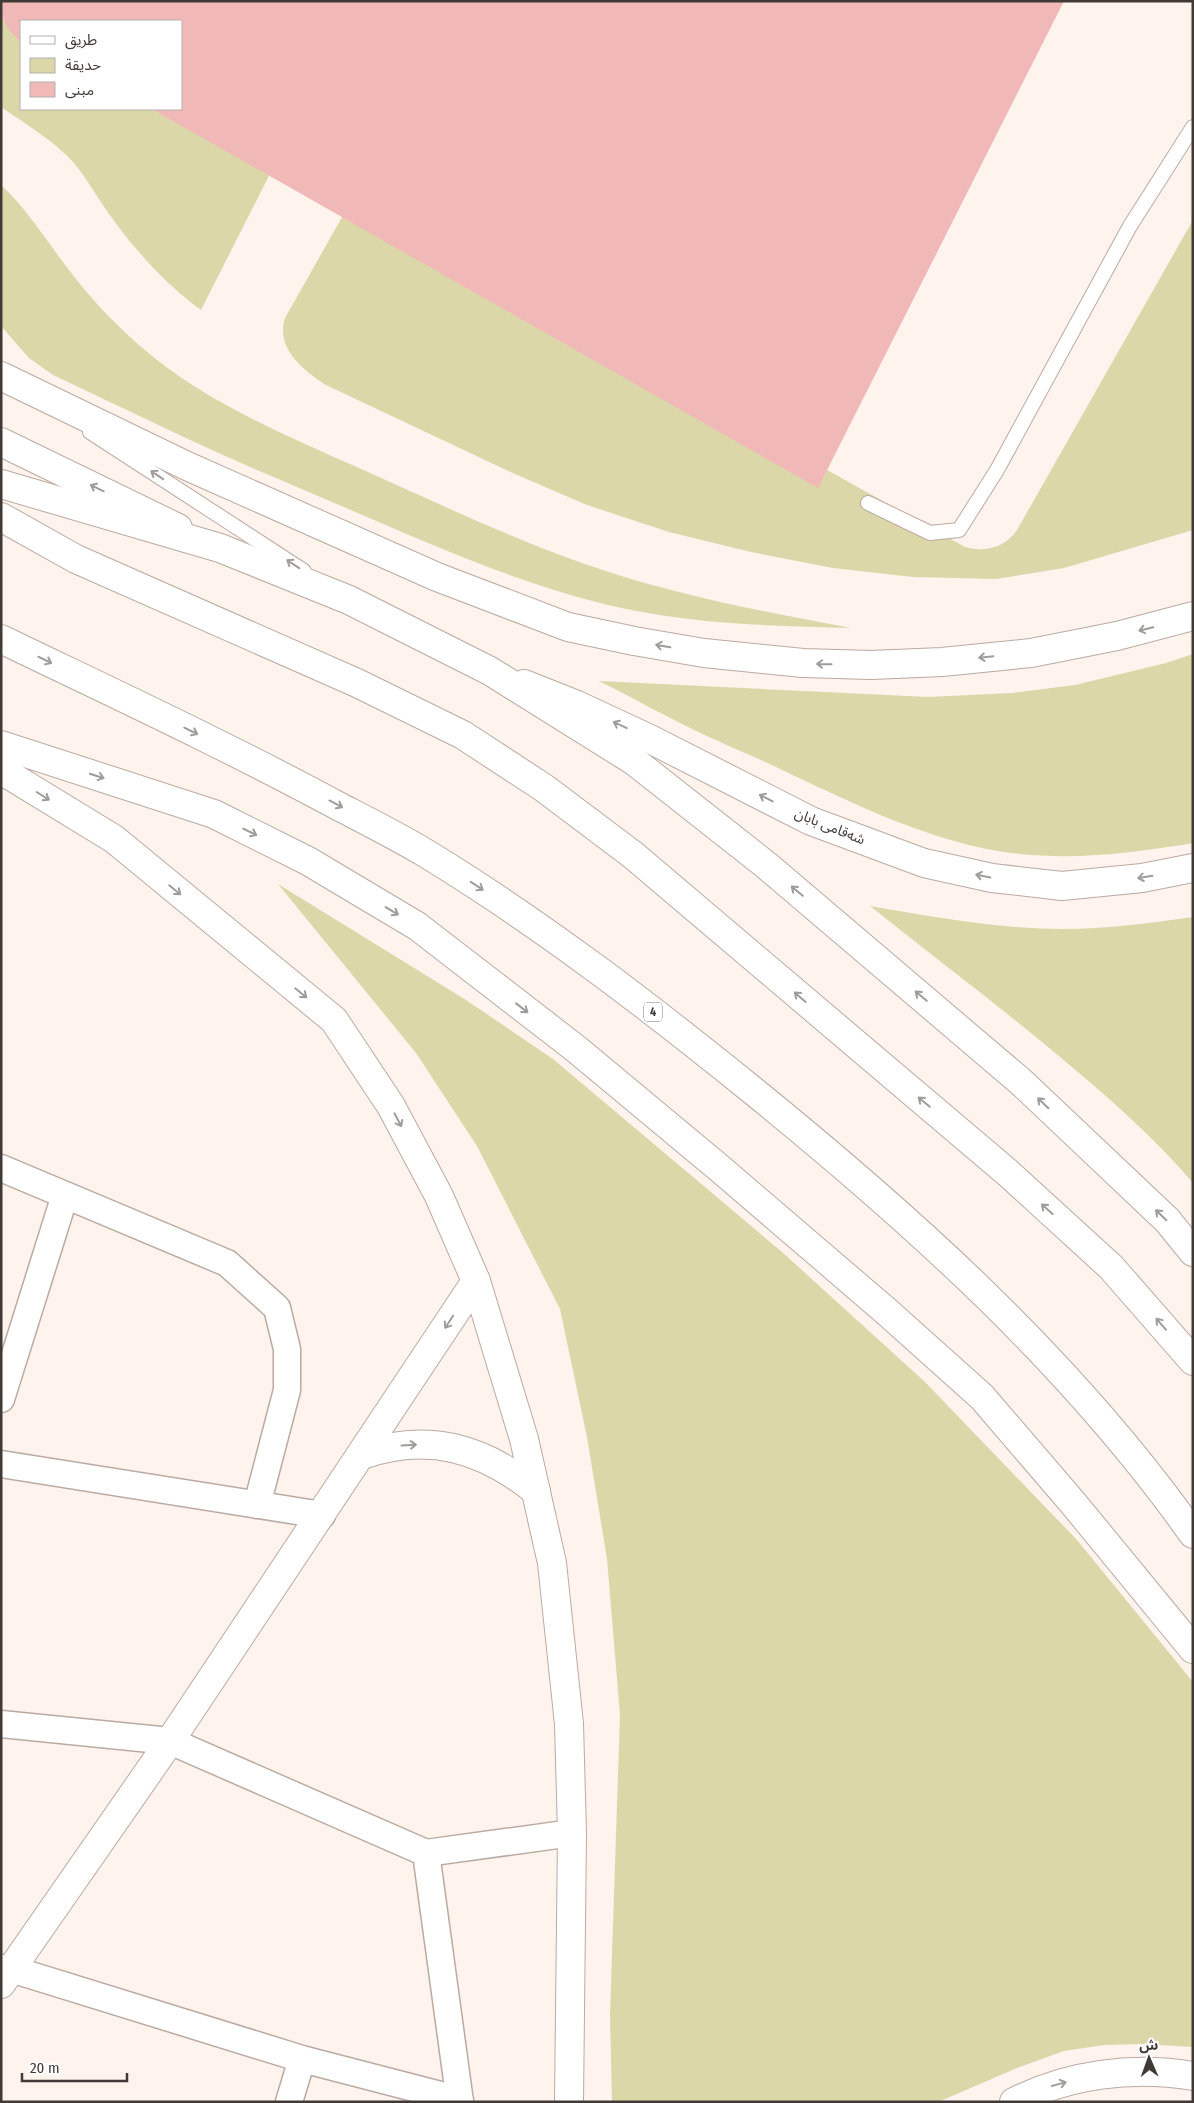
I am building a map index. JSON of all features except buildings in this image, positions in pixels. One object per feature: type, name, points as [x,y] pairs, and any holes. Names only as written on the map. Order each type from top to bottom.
[{"type":"main road","points":[[5,376],[187,466],[437,577],[568,627],[634,641],[712,654],[803,663],[871,665],[942,662],[1031,653],[1117,636],[1193,616]]},
{"type":"main road","points":[[1,442],[220,548],[349,600],[490,671],[634,761],[766,865],[1020,1081],[1167,1220],[1193,1252]]},
{"type":"main road","points":[[1,484],[220,548]]},
{"type":"main road","points":[[1,517],[76,559],[357,683],[454,730],[544,788],[633,855],[1008,1174],[1111,1267],[1193,1361]]},
{"type":"main road","name":"4","points":[[1,639],[272,770],[425,852],[541,928],[682,1034],[827,1151],[952,1264],[1064,1374],[1160,1487],[1193,1534]]},
{"type":"main road","name":"شەقامی بابان","points":[[490,671],[577,705],[650,739],[811,821],[924,863],[992,878],[1062,886],[1142,878],[1193,868]]},
{"type":"main road","points":[[1,745],[214,814],[308,861],[417,926],[575,1048],[711,1160],[886,1311],[982,1397],[1073,1503],[1193,1649]]},
{"type":"main road","points":[[1,770],[114,839],[334,1020],[391,1106],[439,1196],[476,1281],[524,1439],[552,1563],[569,1724],[572,1833],[569,2102]]},
{"type":"main road","points":[[5,1974],[170,1741],[476,1281]]},
{"type":"main road","points":[[362,1455],[386,1446],[416,1444],[445,1447],[470,1453],[494,1462],[516,1475],[536,1491]]},
{"type":"main road","points":[[1014,2102],[1038,2090],[1088,2076],[1165,2071],[1193,2076]]},
{"type":"street","points":[[1,1168],[227,1263],[277,1308],[287,1350],[287,1390],[257,1505]]},
{"type":"street","points":[[1,1399],[65,1195]]},
{"type":"street","points":[[1,1464],[322,1515]]},
{"type":"street","points":[[1,1724],[170,1741],[426,1853],[572,1833]]},
{"type":"street","points":[[5,1974],[302,2059],[460,2101],[426,1853]]},
{"type":"street","points":[[289,2102],[302,2059]]},
{"type":"lane","points":[[868,503],[930,533],[959,530],[997,470],[1130,226],[1193,127]]},
{"type":"lane","points":[[5,376],[349,600]]},
{"type":"green space","points":[[1,17],[20,32],[20,110],[182,110],[278,158],[201,310],[162,277],[140,253],[109,214],[74,163],[58,147],[1,107]]},
{"type":"green space","points":[[1,185],[29,215],[85,290],[140,346],[164,366],[217,400],[245,415],[470,518],[582,563],[681,593],[851,628],[749,624],[673,617],[612,606],[540,585],[470,560],[257,470],[53,375],[29,358],[1,326]]},
{"type":"green space","points":[[350,203],[965,547],[973,549],[987,549],[1001,544],[1007,541],[1017,530],[1193,220],[1193,530],[1064,568],[996,579],[913,577],[833,568],[751,552],[669,532],[587,505],[515,474],[326,385],[309,373],[294,358],[284,339],[285,318]]},
{"type":"green space","points":[[1193,654],[1193,843],[1133,852],[1072,856],[1031,855],[998,851],[965,844],[900,823],[836,796],[716,740],[599,681],[928,697],[1012,693],[1075,685],[1166,663]]},
{"type":"green space","points":[[278,884],[466,1000],[553,1059],[782,1252],[924,1381],[1077,1540],[1193,1682],[1193,2047],[1142,2044],[1104,2045],[1064,2051],[1017,2068],[938,2102],[612,2102],[610,2015],[620,1715],[607,1559],[587,1437],[560,1309],[477,1146],[416,1053]]},
{"type":"green space","points":[[870,906],[966,922],[1063,929],[1112,927],[1193,917],[1193,1183],[1148,1135],[1083,1076],[1018,1022]]}]
